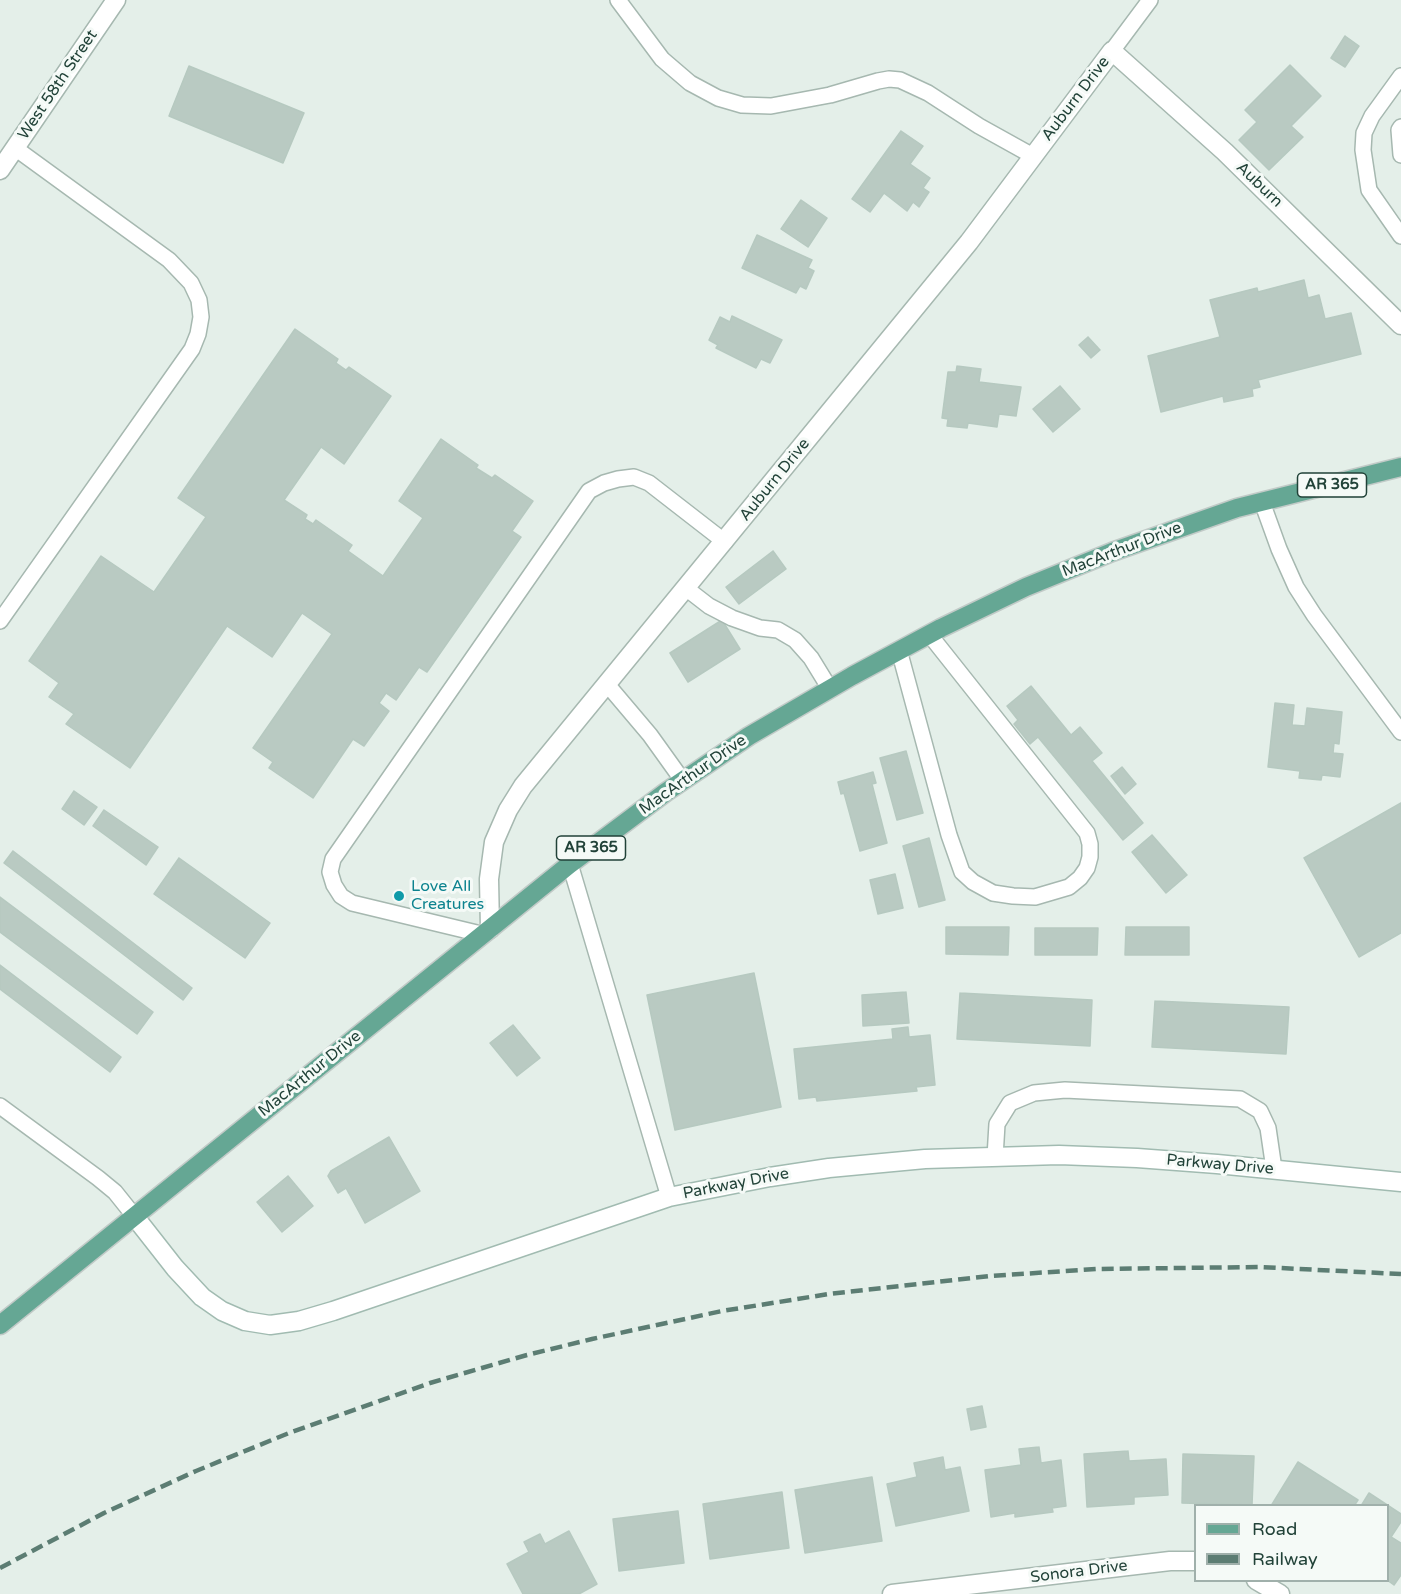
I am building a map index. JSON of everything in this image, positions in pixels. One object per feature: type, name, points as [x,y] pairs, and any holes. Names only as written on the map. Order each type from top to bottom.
[{"type":"main road","name":"MacArthur Drive","points":[[0,1325],[570,864],[749,736],[899,650],[1026,587],[1112,552],[1237,508],[1401,467]]},
{"type":"street","name":"West 58th Street","points":[[0,170],[116,0]]},
{"type":"street","name":"Auburn Drive","points":[[486,932],[494,842],[522,786],[687,589],[969,242],[1112,51]]},
{"type":"street","name":"Auburn","points":[[1112,51],[1225,152],[1401,325]]},
{"type":"street","name":"Parkway Drive","points":[[135,1217],[175,1268],[202,1297],[222,1311],[244,1321],[270,1325],[299,1321],[333,1311],[669,1197],[830,1168],[924,1159],[1059,1155],[1137,1158],[1401,1182]]},
{"type":"street","name":"Sonora Drive","points":[[892,1594],[1170,1561],[1194,1561]]},
{"type":"street","points":[[1258,1582],[1280,1594]]},
{"type":"lane","points":[[618,0],[662,59],[690,83],[718,98],[742,105],[771,106],[819,97],[878,81],[900,80],[928,93],[979,126],[1033,156]]},
{"type":"lane","points":[[1112,51],[1150,0]]},
{"type":"lane","points":[[1401,76],[1372,116],[1365,133],[1363,150],[1369,190],[1401,236]]},
{"type":"lane","points":[[1401,127],[1399,130],[1401,155]]},
{"type":"lane","points":[[0,621],[192,349],[201,317],[199,300],[191,283],[169,260],[15,148]]},
{"type":"lane","points":[[486,932],[352,903],[341,896],[334,885],[330,872],[333,859],[589,491],[618,478],[634,477],[650,483],[725,542]]},
{"type":"lane","points":[[1262,502],[1296,587],[1314,615],[1401,732]]},
{"type":"lane","points":[[687,589],[709,606],[732,618],[760,628],[778,630],[795,640],[811,658],[830,688]]},
{"type":"lane","points":[[899,650],[949,835],[962,872],[973,882],[993,893],[1013,896],[1035,897],[1069,887],[1087,868],[1090,844],[1087,833],[929,634]]},
{"type":"lane","points":[[606,683],[650,735],[683,781]]},
{"type":"lane","points":[[570,864],[669,1197]]},
{"type":"lane","points":[[995,1157],[997,1124],[1010,1103],[1034,1093],[1065,1090],[1240,1099],[1260,1111],[1268,1128],[1274,1169]]},
{"type":"lane","points":[[0,1106],[98,1178],[115,1192],[135,1217]]},
{"type":"building","points":[[1345,36],[1359,46],[1345,67],[1331,58]]},
{"type":"building","points":[[1290,65],[1321,96],[1291,126],[1303,137],[1269,170],[1239,140],[1257,122],[1245,110]]},
{"type":"building","points":[[189,66],[304,113],[283,163],[169,116]]},
{"type":"building","points":[[901,131],[923,146],[910,164],[930,178],[923,188],[929,192],[919,207],[913,202],[907,211],[884,193],[870,212],[852,199]]},
{"type":"building","points":[[801,200],[827,218],[808,247],[781,229]]},
{"type":"building","points":[[757,235],[812,260],[808,268],[814,271],[806,289],[800,286],[796,293],[742,268]]},
{"type":"building","points":[[1304,280],[1308,298],[1319,295],[1325,319],[1351,313],[1361,354],[1258,380],[1260,387],[1252,389],[1253,396],[1224,402],[1223,396],[1161,412],[1148,356],[1220,337],[1210,300],[1257,288],[1258,292]]},
{"type":"building","points":[[732,316],[782,340],[770,363],[761,359],[756,368],[716,348],[718,345],[709,340],[720,317],[730,322]]},
{"type":"building","points":[[295,329],[338,359],[336,363],[346,370],[349,367],[391,396],[344,464],[321,447],[284,500],[307,515],[305,519],[313,524],[316,520],[352,545],[348,551],[383,576],[423,518],[399,501],[441,439],[478,465],[476,468],[492,478],[495,475],[533,501],[512,531],[521,537],[427,672],[419,667],[396,700],[386,693],[379,703],[389,711],[364,746],[353,739],[313,798],[269,768],[273,762],[253,748],[332,634],[302,613],[272,657],[227,626],[130,768],[66,724],[74,714],[49,697],[59,683],[29,661],[101,556],[154,592],[206,517],[178,498]]},
{"type":"building","points":[[1088,337],[1100,350],[1091,358],[1079,345]]},
{"type":"building","points":[[957,366],[981,369],[979,382],[1021,387],[1016,416],[999,414],[997,427],[968,423],[967,428],[947,426],[948,419],[942,418],[948,372],[956,372]]},
{"type":"building","points":[[1060,386],[1080,409],[1053,432],[1033,409]]},
{"type":"building","points":[[773,551],[786,569],[739,604],[726,587]]},
{"type":"building","points":[[722,620],[740,649],[688,682],[670,653]]},
{"type":"building","points":[[1031,686],[1071,735],[1080,727],[1102,753],[1092,761],[1143,823],[1123,840],[1038,737],[1030,744],[1014,724],[1018,720],[1007,706]]},
{"type":"building","points":[[1275,703],[1294,705],[1292,725],[1305,726],[1307,708],[1342,712],[1339,744],[1334,743],[1333,753],[1343,754],[1340,777],[1322,775],[1321,780],[1299,778],[1300,771],[1268,767]]},
{"type":"building","points":[[906,751],[923,813],[897,820],[880,758]]},
{"type":"building","points":[[1122,767],[1136,784],[1125,794],[1111,776]]},
{"type":"building","points":[[873,772],[876,783],[872,784],[887,843],[860,851],[844,793],[841,794],[838,782]]},
{"type":"building","points":[[74,791],[97,807],[84,825],[62,809]]},
{"type":"building","points":[[1401,803],[1401,933],[1359,957],[1304,858]]},
{"type":"building","points":[[104,810],[158,847],[146,865],[93,826]]},
{"type":"building","points":[[1152,835],[1187,875],[1166,893],[1132,852]]},
{"type":"building","points":[[929,838],[945,900],[919,907],[903,846]]},
{"type":"building","points":[[13,851],[192,988],[183,1000],[4,863]]},
{"type":"building","points":[[179,858],[270,923],[245,958],[154,894]]},
{"type":"building","points":[[895,874],[903,908],[878,914],[870,880]]},
{"type":"building","points":[[0,897],[153,1012],[137,1034],[0,932]]},
{"type":"building","points":[[946,927],[1009,927],[1008,955],[946,954]]},
{"type":"building","points":[[1126,927],[1189,927],[1189,955],[1125,955]]},
{"type":"building","points":[[1035,928],[1098,928],[1097,955],[1035,955]]},
{"type":"building","points":[[0,965],[121,1057],[110,1072],[0,989]]},
{"type":"building","points":[[754,973],[781,1107],[675,1130],[647,995]]},
{"type":"building","points":[[906,992],[909,1023],[863,1026],[862,995]]},
{"type":"building","points":[[960,993],[1092,1000],[1090,1046],[957,1039]]},
{"type":"building","points":[[1155,1001],[1289,1007],[1286,1054],[1152,1047]]},
{"type":"building","points":[[513,1025],[540,1058],[517,1076],[490,1043]]},
{"type":"building","points":[[908,1027],[909,1037],[930,1035],[935,1085],[916,1087],[917,1091],[817,1101],[816,1097],[799,1099],[794,1049],[893,1039],[892,1029]]},
{"type":"building","points":[[389,1137],[420,1191],[365,1223],[346,1188],[338,1193],[328,1176],[331,1171]]},
{"type":"building","points":[[288,1176],[313,1206],[282,1232],[257,1202]]},
{"type":"building","points":[[982,1406],[986,1427],[971,1430],[967,1409]]},
{"type":"building","points":[[1039,1447],[1041,1463],[1061,1460],[1066,1506],[1052,1508],[1053,1512],[1015,1517],[1015,1513],[991,1517],[985,1470],[1021,1465],[1019,1449]]},
{"type":"building","points":[[1128,1451],[1129,1461],[1166,1459],[1168,1495],[1134,1497],[1134,1504],[1087,1507],[1084,1454]]},
{"type":"building","points":[[1183,1454],[1254,1456],[1252,1504],[1182,1503]]},
{"type":"building","points":[[943,1457],[945,1470],[960,1467],[969,1511],[896,1526],[887,1484],[917,1477],[914,1463]]},
{"type":"building","points":[[1298,1462],[1358,1500],[1355,1504],[1272,1504]]},
{"type":"building","points":[[872,1477],[882,1541],[805,1553],[795,1490]]},
{"type":"building","points":[[782,1492],[789,1548],[710,1559],[703,1504]]},
{"type":"building","points":[[1369,1493],[1386,1504],[1362,1504]]},
{"type":"building","points":[[1389,1506],[1401,1514],[1401,1522],[1391,1537],[1401,1543],[1401,1575],[1394,1585],[1389,1581]]},
{"type":"building","points":[[678,1511],[684,1563],[619,1571],[613,1519]]},
{"type":"building","points":[[569,1531],[597,1584],[579,1594],[523,1594],[507,1564],[529,1552],[524,1542],[540,1534],[545,1544]]},
{"type":"railway","points":[[0,1568],[104,1513],[196,1471],[289,1433],[430,1383],[527,1355],[722,1311],[829,1294],[990,1276],[1097,1269],[1259,1267],[1401,1274]]},
{"type":"place","name":"Love All Creatures","points":[[399,896]]}]
